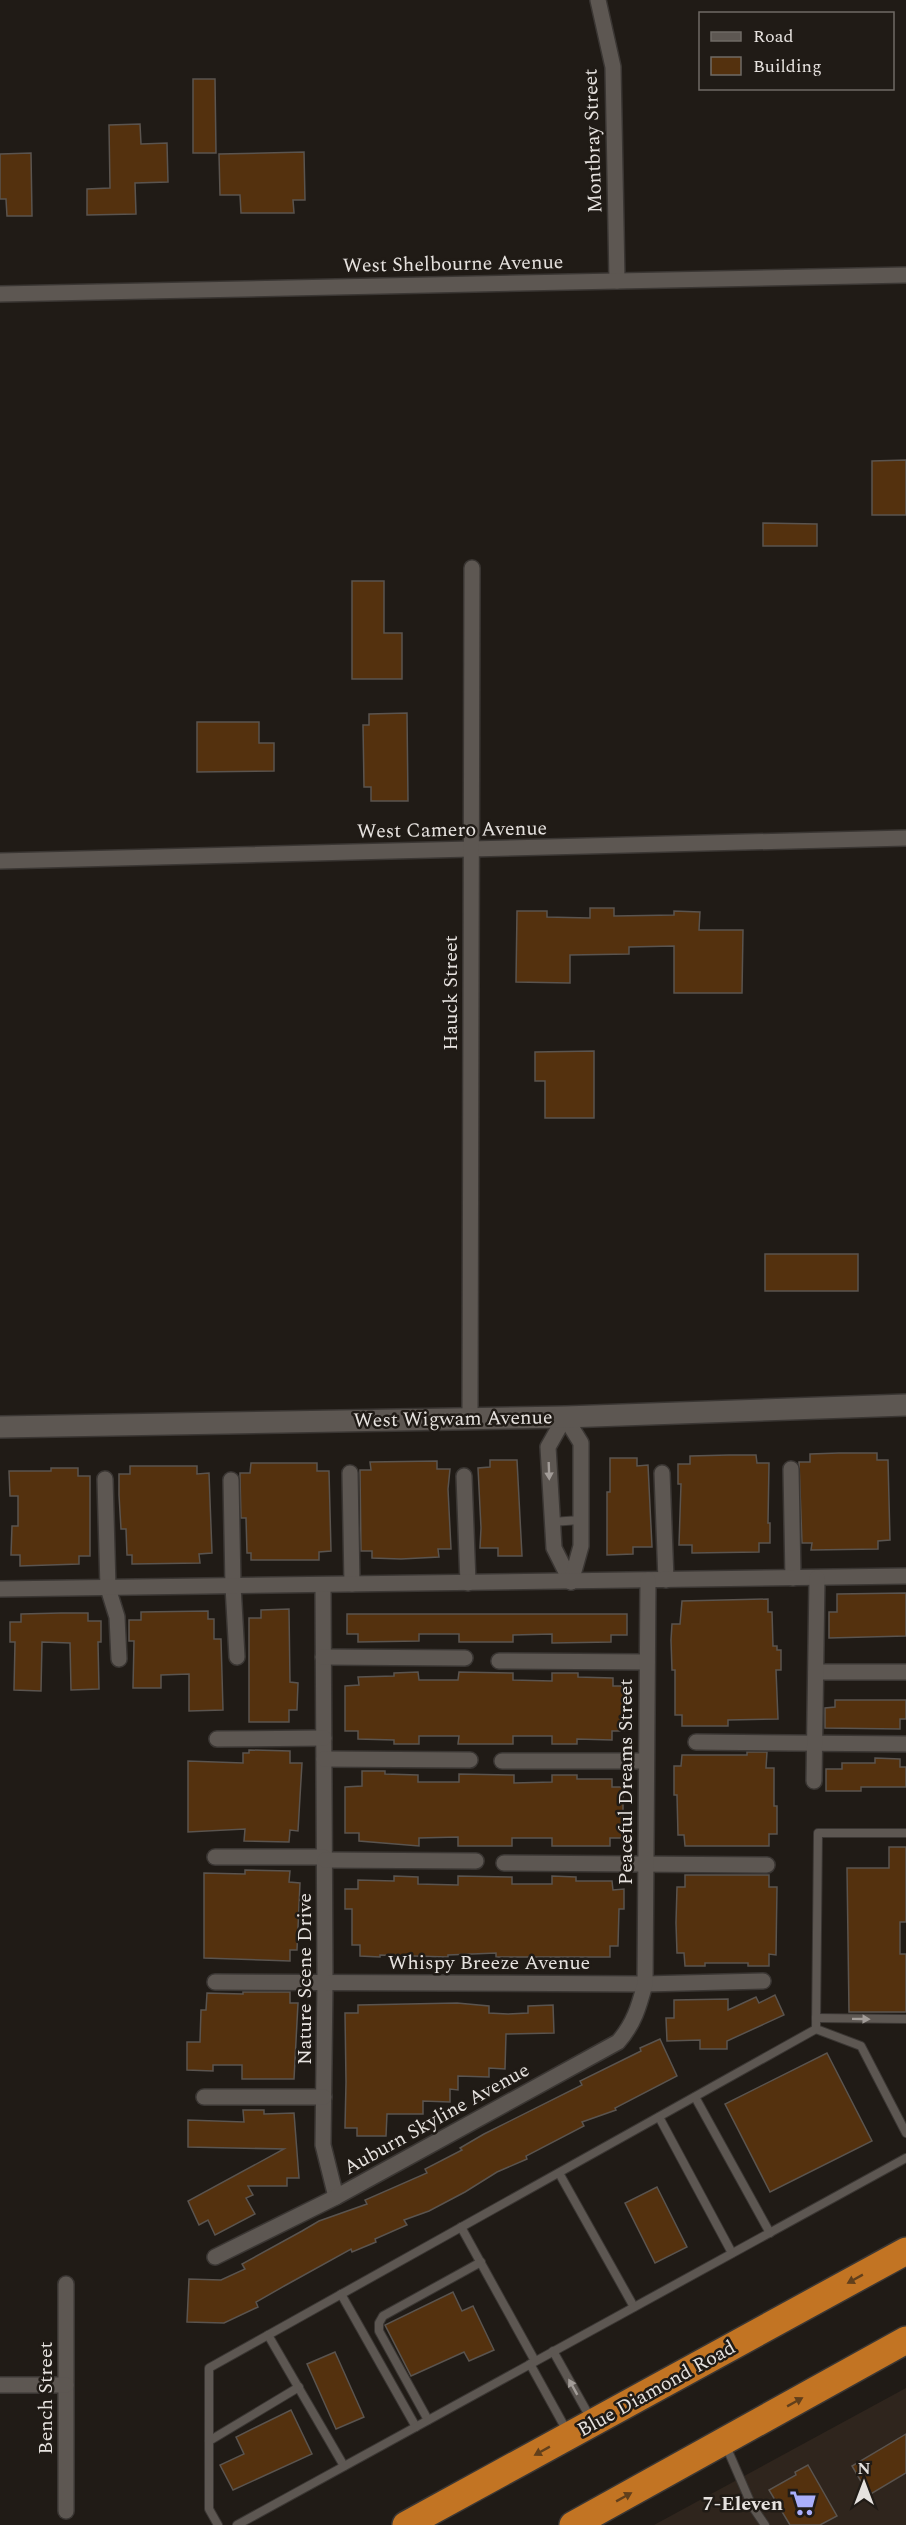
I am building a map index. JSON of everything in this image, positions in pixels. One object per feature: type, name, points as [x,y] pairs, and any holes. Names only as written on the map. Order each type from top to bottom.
[{"type":"highway","name":"Blue Diamond Road","points":[[406,2525],[906,2251]]},
{"type":"highway","points":[[573,2525],[906,2340]]},
{"type":"highway","points":[[877,2356],[906,2354]]},
{"type":"street","name":"Montbray Street","points":[[598,0],[613,67],[617,281]]},
{"type":"street","name":"West Shelbourne Avenue","points":[[0,294],[906,275]]},
{"type":"street","name":"Hauck Street","points":[[470,1418],[472,568]]},
{"type":"street","name":"West Camero Avenue","points":[[0,861],[906,838]]},
{"type":"street","name":"West Wigwam Avenue","points":[[0,1427],[565,1417],[906,1406]]},
{"type":"street","points":[[565,1417],[580,1443],[581,1546],[571,1582]]},
{"type":"street","points":[[565,1417],[548,1447],[554,1548],[571,1582]]},
{"type":"street","points":[[791,1469],[793,1578]]},
{"type":"street","points":[[350,1473],[352,1584]]},
{"type":"street","points":[[662,1473],[666,1580]]},
{"type":"street","points":[[464,1476],[468,1583]]},
{"type":"street","points":[[105,1479],[108,1588],[117,1617],[119,1659]]},
{"type":"street","points":[[231,1480],[237,1657]]},
{"type":"street","points":[[0,1589],[906,1576]]},
{"type":"street","points":[[814,1781],[817,1578]]},
{"type":"street","name":"Peaceful Dreams Street","points":[[645,1984],[648,1580]]},
{"type":"street","name":"Nature Scene Drive","points":[[323,1585],[325,1859],[323,2145],[336,2197]]},
{"type":"street","points":[[323,1657],[465,1658]]},
{"type":"street","points":[[499,1661],[647,1662]]},
{"type":"street","points":[[816,1672],[906,1672]]},
{"type":"street","points":[[217,1738],[324,1738]]},
{"type":"street","points":[[696,1742],[906,1744]]},
{"type":"street","points":[[324,1759],[470,1760]]},
{"type":"street","points":[[502,1761],[646,1761]]},
{"type":"street","points":[[215,1857],[476,1861]]},
{"type":"street","points":[[504,1863],[767,1865]]},
{"type":"street","name":"Whispy Breeze Avenue","points":[[215,1982],[645,1984],[763,1981]]},
{"type":"street","name":"Auburn Skyline Avenue","points":[[215,2257],[336,2197],[618,2042],[630,2028],[645,1984]]},
{"type":"street","points":[[204,2097],[324,2097]]},
{"type":"street","name":"Bench Street","points":[[66,2284],[66,2511]]},
{"type":"street","points":[[0,2385],[66,2385]]},
{"type":"lane","points":[[552,1522],[580,1520]]},
{"type":"lane","points":[[816,2029],[818,1833],[906,1833]]},
{"type":"lane","points":[[816,2018],[906,2019]]},
{"type":"lane","points":[[218,2525],[208,2509],[208,2368],[816,2029]]},
{"type":"lane","points":[[816,2029],[861,2046],[906,2133]]},
{"type":"lane","points":[[695,2097],[770,2233]]},
{"type":"lane","points":[[659,2117],[732,2253]]},
{"type":"lane","points":[[237,2525],[906,2158]]},
{"type":"lane","points":[[559,2172],[634,2307]]},
{"type":"lane","points":[[461,2227],[569,2436]]},
{"type":"lane","points":[[428,2420],[379,2331],[379,2323],[383,2316],[481,2262]]},
{"type":"lane","points":[[341,2294],[416,2427]]},
{"type":"lane","points":[[268,2335],[344,2466]]},
{"type":"lane","points":[[554,2351],[593,2422]]},
{"type":"lane","points":[[208,2441],[299,2387]]},
{"type":"lane","points":[[724,2442],[752,2506],[765,2525]]},
{"type":"shaded area","points":[[906,2388],[906,2525],[654,2525]]},
{"type":"building","points":[[193,79],[215,79],[216,153],[193,153]]},
{"type":"building","points":[[140,124],[141,144],[167,143],[168,182],[135,183],[136,214],[87,215],[87,189],[110,188],[109,125]]},
{"type":"building","points":[[304,152],[305,200],[293,200],[294,213],[241,213],[240,195],[220,195],[219,154]]},
{"type":"building","points":[[31,153],[32,216],[7,216],[6,199],[0,199],[0,154]]},
{"type":"building","points":[[906,460],[906,515],[872,515],[872,461]]},
{"type":"building","points":[[763,523],[817,524],[817,546],[763,546]]},
{"type":"building","points":[[352,581],[384,581],[384,633],[402,633],[402,679],[352,679]]},
{"type":"building","points":[[407,713],[408,801],[371,801],[371,787],[364,787],[363,725],[369,725],[369,714]]},
{"type":"building","points":[[197,722],[259,722],[259,743],[274,743],[274,771],[197,772]]},
{"type":"building","points":[[590,908],[614,908],[614,916],[674,915],[674,911],[700,912],[699,930],[743,930],[742,993],[674,993],[674,946],[629,947],[629,954],[570,955],[570,983],[516,982],[517,911],[547,911],[547,917],[590,918]]},
{"type":"building","points":[[594,1051],[594,1118],[545,1118],[545,1081],[535,1081],[535,1052]]},
{"type":"building","points":[[765,1254],[858,1254],[858,1291],[765,1291]]},
{"type":"building","points":[[877,1453],[877,1460],[888,1460],[890,1540],[878,1541],[878,1549],[811,1550],[812,1543],[802,1543],[799,1462],[810,1462],[810,1454]]},
{"type":"building","points":[[756,1455],[757,1463],[769,1463],[770,1543],[759,1543],[759,1552],[692,1553],[692,1545],[679,1545],[681,1484],[678,1484],[678,1464],[690,1464],[690,1456]]},
{"type":"building","points":[[610,1458],[637,1458],[637,1466],[648,1465],[652,1547],[633,1547],[633,1554],[607,1555],[607,1492],[610,1492]]},
{"type":"building","points":[[490,1460],[517,1460],[522,1556],[498,1556],[498,1548],[480,1548],[478,1468],[490,1467]]},
{"type":"building","points":[[437,1461],[437,1469],[450,1469],[448,1489],[451,1549],[438,1549],[439,1557],[401,1559],[372,1558],[372,1551],[361,1551],[360,1470],[371,1470],[370,1462]]},
{"type":"building","points":[[251,1463],[317,1463],[317,1471],[329,1471],[331,1551],[319,1552],[319,1560],[251,1560],[251,1553],[247,1553],[246,1518],[241,1518],[240,1473],[250,1473]]},
{"type":"building","points":[[130,1466],[197,1466],[197,1474],[209,1473],[212,1553],[199,1554],[200,1563],[132,1564],[132,1555],[127,1555],[126,1529],[121,1529],[119,1495],[119,1474],[130,1474]]},
{"type":"building","points":[[51,1468],[78,1468],[78,1476],[90,1476],[90,1556],[79,1556],[79,1564],[20,1566],[20,1555],[11,1555],[12,1526],[18,1526],[18,1496],[10,1496],[9,1471],[51,1471]]},
{"type":"building","points":[[906,1593],[906,1636],[829,1638],[829,1612],[837,1612],[837,1594]]},
{"type":"building","points":[[768,1599],[768,1612],[772,1612],[773,1646],[781,1650],[781,1670],[776,1670],[778,1719],[728,1720],[728,1726],[682,1726],[682,1715],[675,1715],[675,1670],[672,1670],[671,1640],[672,1624],[680,1624],[682,1601]]},
{"type":"building","points":[[289,1609],[290,1682],[298,1683],[297,1710],[289,1710],[289,1722],[249,1722],[249,1618],[261,1618],[261,1610]]},
{"type":"building","points":[[208,1611],[208,1619],[214,1619],[214,1639],[221,1639],[223,1710],[189,1711],[189,1674],[161,1675],[161,1688],[133,1688],[134,1641],[129,1641],[129,1620],[141,1620],[141,1612]]},
{"type":"building","points":[[88,1613],[88,1621],[101,1621],[101,1642],[98,1642],[99,1689],[71,1690],[70,1643],[42,1642],[41,1691],[14,1690],[15,1642],[10,1642],[10,1622],[21,1622],[21,1614]]},
{"type":"building","points":[[347,1614],[627,1614],[627,1635],[611,1635],[611,1642],[552,1643],[552,1634],[513,1635],[513,1642],[459,1642],[459,1634],[419,1634],[419,1641],[358,1642],[358,1634],[347,1634]]},
{"type":"building","points":[[418,1672],[419,1680],[458,1680],[459,1672],[513,1673],[513,1680],[552,1681],[552,1673],[578,1673],[578,1677],[613,1678],[613,1686],[624,1686],[624,1731],[612,1731],[612,1740],[577,1739],[577,1744],[552,1744],[552,1736],[513,1736],[513,1744],[458,1744],[459,1736],[419,1736],[419,1744],[394,1744],[394,1740],[358,1739],[358,1731],[345,1731],[345,1686],[359,1685],[358,1677],[394,1676],[394,1673]]},
{"type":"building","points":[[835,1700],[906,1700],[906,1719],[900,1719],[900,1729],[825,1728],[825,1708],[835,1707]]},
{"type":"building","points":[[249,1750],[290,1751],[290,1763],[302,1763],[298,1831],[290,1830],[289,1842],[244,1841],[245,1829],[188,1832],[188,1761],[243,1763],[243,1753],[249,1753]]},
{"type":"building","points":[[747,1752],[767,1752],[766,1768],[774,1768],[777,1834],[769,1834],[769,1846],[685,1846],[684,1835],[678,1835],[674,1766],[681,1766],[682,1755],[747,1755]]},
{"type":"building","points":[[875,1758],[900,1759],[900,1767],[906,1767],[906,1787],[861,1787],[861,1791],[826,1791],[826,1769],[842,1769],[842,1763],[875,1763]]},
{"type":"building","points":[[362,1771],[418,1775],[418,1782],[459,1782],[459,1774],[514,1775],[514,1783],[552,1782],[552,1775],[577,1775],[577,1779],[612,1779],[612,1787],[623,1787],[623,1818],[627,1818],[626,1838],[610,1838],[610,1846],[552,1846],[552,1838],[512,1838],[512,1846],[458,1846],[458,1837],[419,1838],[419,1846],[359,1841],[359,1833],[345,1833],[345,1787],[362,1786]]},
{"type":"building","points":[[889,1847],[906,1847],[906,1922],[900,1922],[900,1954],[906,1954],[906,2012],[849,2012],[847,1868],[889,1868]]},
{"type":"building","points":[[245,1870],[290,1871],[289,1882],[300,1883],[297,1950],[290,1950],[290,1961],[204,1958],[204,1873],[245,1874]]},
{"type":"building","points":[[685,1875],[769,1875],[769,1887],[777,1887],[776,1955],[769,1954],[769,1966],[748,1966],[748,1963],[705,1963],[705,1966],[685,1966],[684,1953],[677,1953],[676,1923],[677,1887],[685,1887]]},
{"type":"building","points":[[394,1876],[418,1877],[418,1884],[458,1885],[458,1876],[512,1877],[512,1884],[552,1884],[552,1876],[576,1877],[576,1881],[612,1881],[613,1890],[624,1889],[624,1909],[619,1909],[618,1946],[610,1946],[610,1957],[496,1957],[496,1953],[448,1955],[448,1957],[360,1956],[360,1945],[352,1945],[352,1909],[345,1909],[345,1889],[358,1889],[358,1880],[394,1881]]},
{"type":"building","points":[[243,1992],[290,1992],[290,2003],[298,2003],[294,2079],[242,2079],[242,2065],[213,2065],[213,2071],[187,2070],[187,2042],[200,2042],[201,2010],[206,2010],[207,1993],[243,1994]]},
{"type":"building","points":[[775,1995],[784,2015],[727,2041],[727,2049],[700,2049],[700,2040],[667,2041],[666,2018],[674,2018],[674,2000],[728,1999],[728,2010],[756,1997],[759,2003]]},
{"type":"building","points":[[457,2003],[489,2006],[489,2013],[508,2014],[528,2013],[528,2006],[553,2005],[554,2033],[506,2034],[505,2069],[489,2068],[489,2077],[458,2076],[458,2090],[450,2089],[450,2102],[423,2101],[423,2114],[387,2114],[386,2136],[357,2136],[357,2128],[345,2128],[345,2013],[358,2013],[358,2005]]},
{"type":"building","points":[[660,2039],[677,2076],[615,2108],[616,2110],[582,2122],[584,2126],[429,2211],[404,2220],[407,2225],[375,2239],[376,2242],[352,2252],[351,2249],[256,2302],[258,2307],[224,2323],[187,2322],[189,2279],[221,2280],[245,2269],[242,2264],[319,2221],[367,2204],[365,2200],[427,2173],[425,2169],[462,2150],[460,2148],[484,2134],[582,2085],[580,2081]]},
{"type":"building","points":[[827,2053],[872,2141],[770,2192],[725,2104]]},
{"type":"building","points":[[243,2110],[264,2110],[264,2114],[294,2113],[299,2178],[287,2178],[287,2186],[248,2186],[253,2195],[246,2198],[255,2214],[215,2235],[208,2220],[199,2225],[188,2201],[284,2149],[188,2147],[188,2120],[244,2122]]},
{"type":"building","points":[[657,2187],[687,2247],[655,2263],[625,2203]]},
{"type":"building","points":[[453,2292],[462,2311],[473,2306],[494,2350],[469,2361],[464,2352],[411,2376],[385,2325]]},
{"type":"building","points":[[335,2352],[364,2417],[336,2429],[307,2364]]},
{"type":"building","points":[[291,2410],[312,2454],[233,2490],[220,2465],[244,2454],[236,2437]]},
{"type":"building","points":[[906,2434],[906,2473],[869,2495],[852,2466]]},
{"type":"building","name":"7-Eleven","points":[[808,2465],[837,2516],[820,2525],[790,2525],[769,2490],[796,2475],[795,2472]]},
{"type":"place","name":"7-Eleven","points":[[803,2503]]}]
